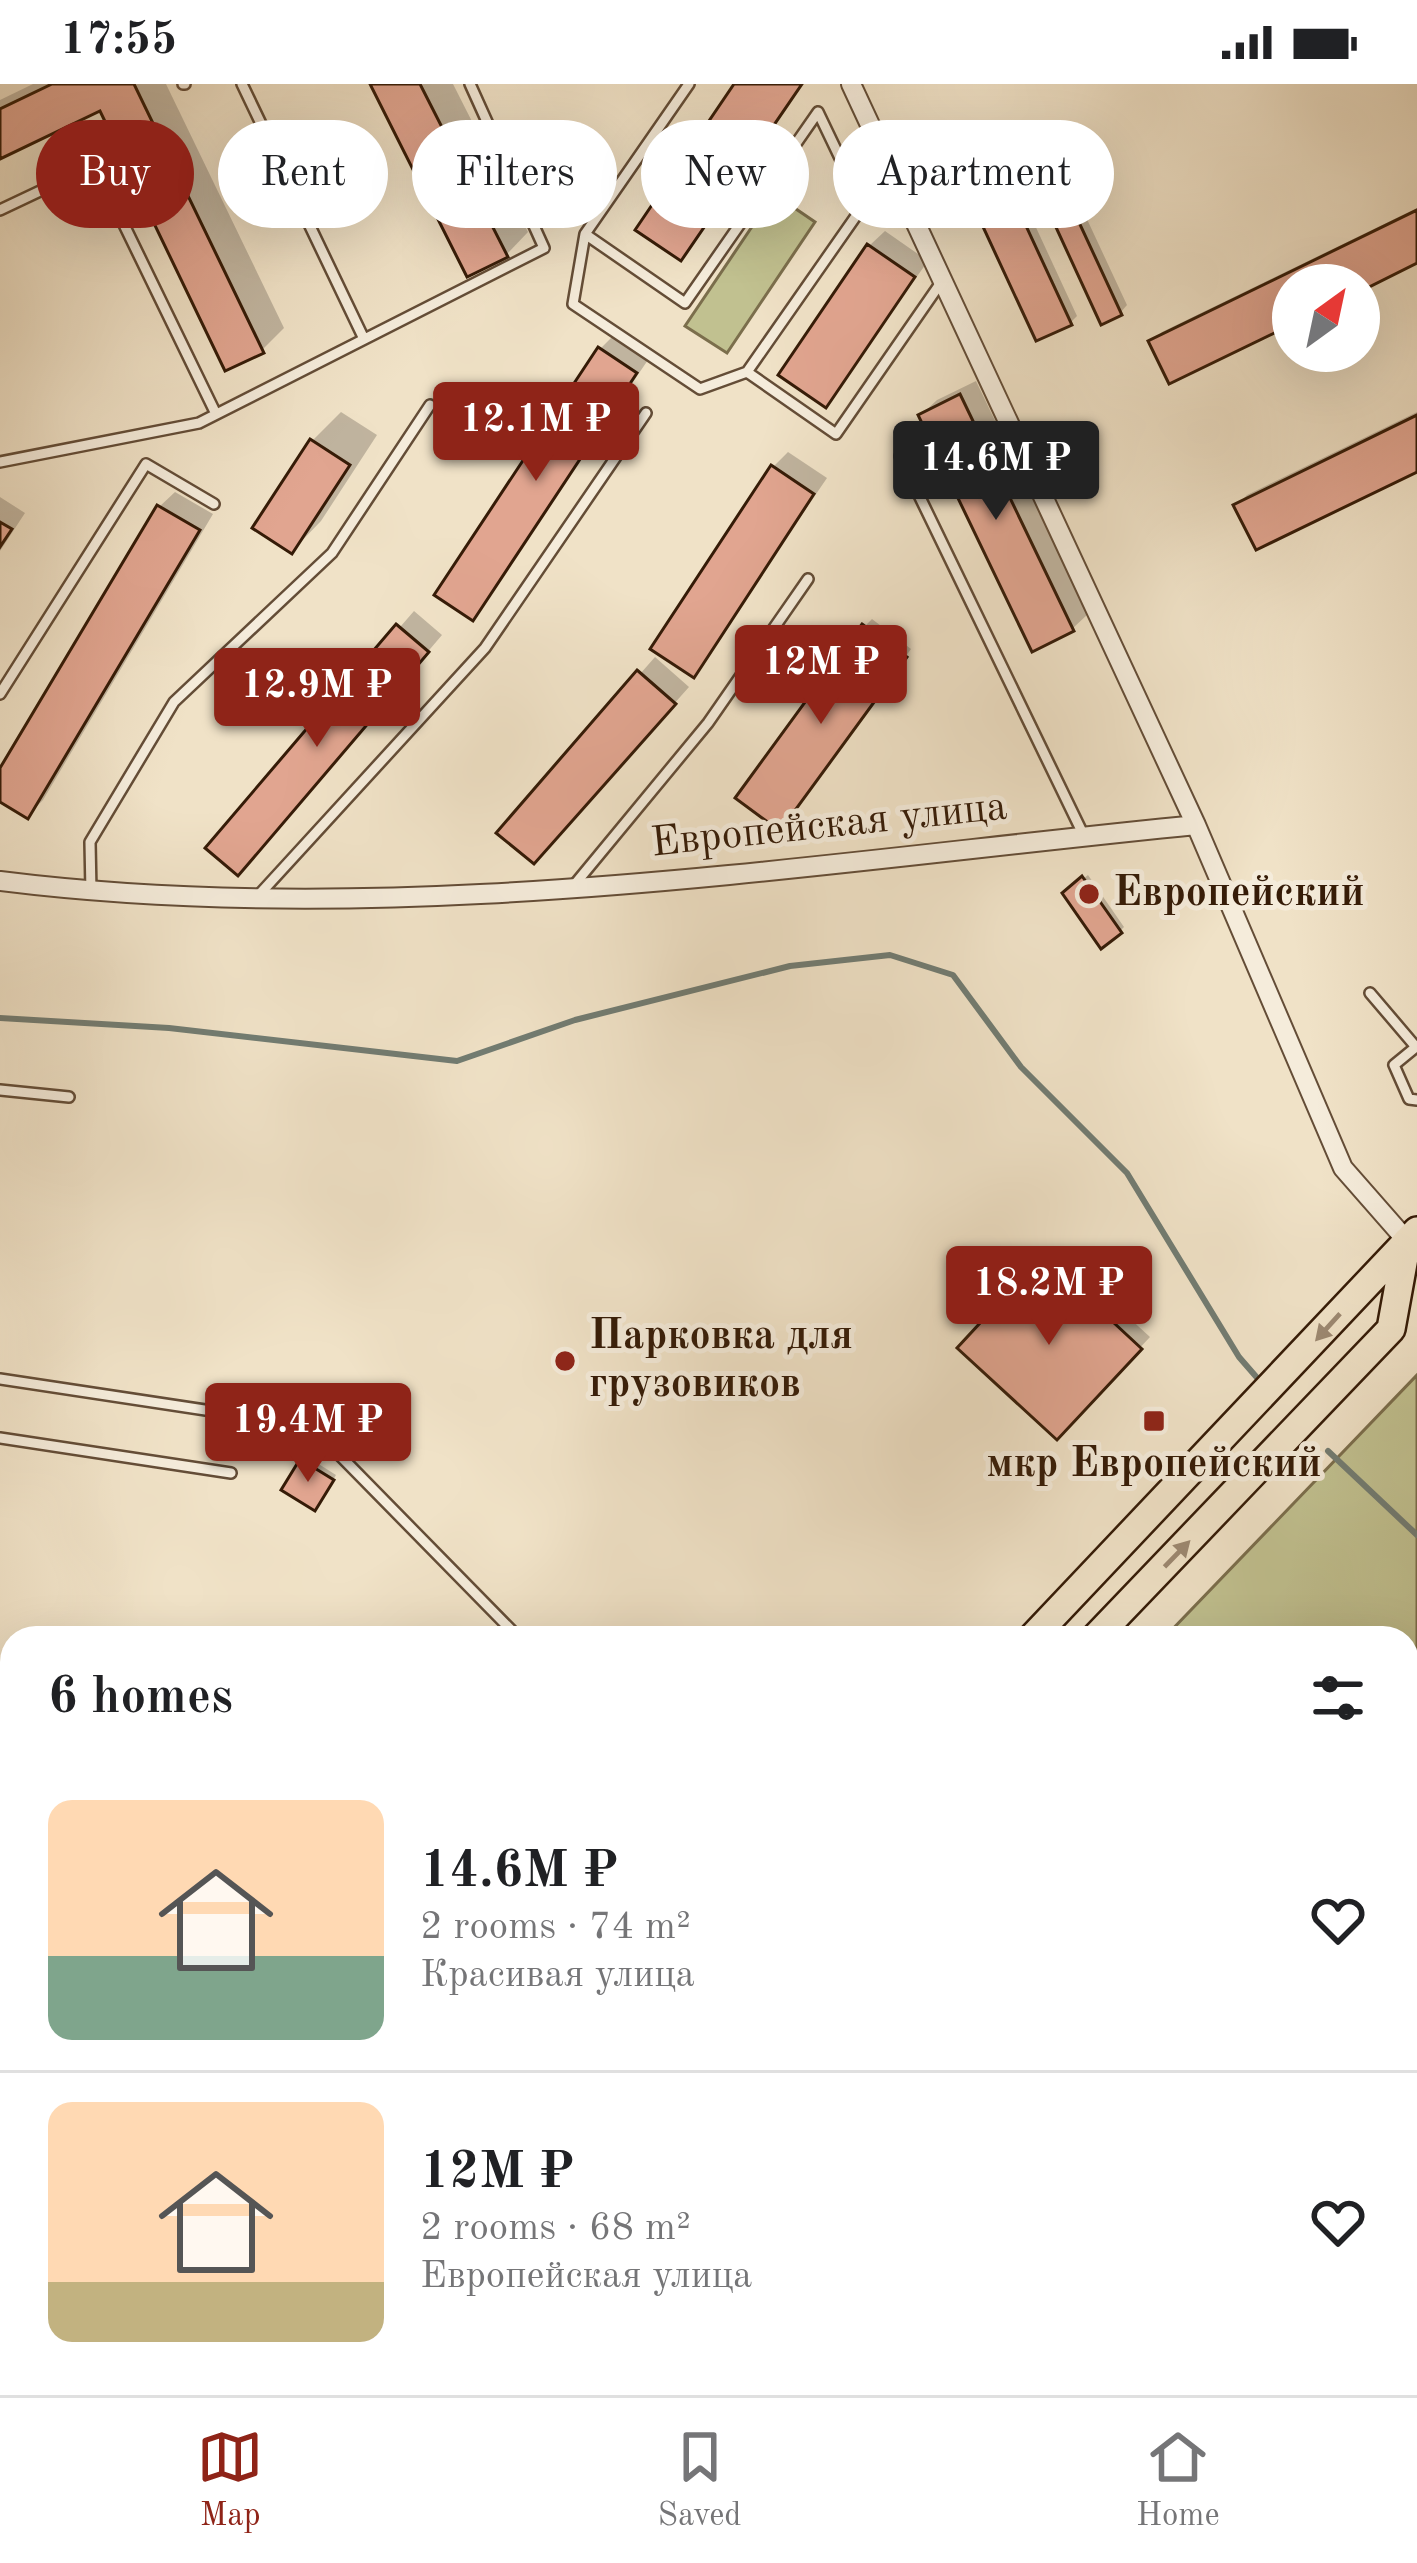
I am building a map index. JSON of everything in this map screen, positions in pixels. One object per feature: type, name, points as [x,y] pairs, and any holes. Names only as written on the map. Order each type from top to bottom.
[{"type":"main road","points":[[1043,1626],[1412,1236]]},
{"type":"main road","points":[[1106,1626],[1390,1329],[1412,1236]]},
{"type":"street","points":[[850,84],[1196,825],[1342,1168],[1412,1236]]},
{"type":"street","name":"Европейская улица","points":[[0,881],[92,892],[254,901],[572,888],[1196,825]]},
{"type":"lane","points":[[242,84],[364,339]]},
{"type":"lane","points":[[0,462],[199,423],[544,248],[470,84]]},
{"type":"lane","points":[[585,234],[685,304],[818,112],[863,206],[747,372],[700,389],[573,304],[585,234],[689,84]]},
{"type":"lane","points":[[0,210],[95,164],[216,414]]},
{"type":"lane","points":[[747,372],[836,434],[942,280]]},
{"type":"lane","points":[[92,892],[90,842],[174,702],[332,553],[430,405]]},
{"type":"lane","points":[[254,901],[485,648],[646,413]]},
{"type":"lane","points":[[900,456],[1084,836]]},
{"type":"lane","points":[[0,694],[146,464],[214,504]]},
{"type":"lane","points":[[572,888],[708,723],[808,579]]},
{"type":"lane","points":[[1370,993],[1416,1047],[1394,1065],[1408,1099],[1417,1100]]},
{"type":"lane","points":[[0,1090],[69,1097]]},
{"type":"lane","points":[[0,1379],[311,1426],[507,1626]]},
{"type":"lane","points":[[0,1438],[231,1473]]},
{"type":"green space","points":[[809,218],[815,222],[727,353],[685,326],[751,228],[809,228]]},
{"type":"green space","points":[[1417,1375],[1417,1626],[1176,1626]]},
{"type":"building","points":[[52,84],[134,84],[151,120],[104,120],[100,111],[81,120],[36,120],[36,142],[0,159],[0,109]]},
{"type":"building","points":[[370,84],[420,84],[438,120],[412,120],[412,168]]},
{"type":"building","points":[[734,84],[802,84],[777,120],[710,120]]},
{"type":"building","points":[[194,208],[264,353],[225,371],[156,228],[194,228]]},
{"type":"building","points":[[1417,210],[1417,263],[1380,282],[1380,264],[1306,264]]},
{"type":"building","points":[[641,221],[641,228],[704,228],[681,261],[635,230]]},
{"type":"building","points":[[442,228],[493,228],[508,257],[467,277]]},
{"type":"building","points":[[984,228],[1027,228],[1072,325],[1036,341]]},
{"type":"building","points":[[1056,228],[1082,228],[1122,315],[1101,325]]},
{"type":"building","points":[[867,244],[915,277],[826,408],[778,375]]},
{"type":"building","points":[[1272,281],[1272,334],[1169,384],[1148,341]]},
{"type":"building","points":[[598,347],[637,373],[473,621],[434,595]]},
{"type":"building","points":[[960,394],[1074,631],[1032,652],[918,415]]},
{"type":"building","points":[[1417,415],[1417,472],[1256,550],[1233,505]]},
{"type":"building","points":[[310,439],[350,465],[292,554],[252,528]]},
{"type":"building","points":[[771,465],[814,494],[694,678],[650,649]]},
{"type":"building","points":[[157,505],[200,530],[28,819],[0,802],[0,768]]},
{"type":"building","points":[[0,522],[12,529],[0,547]]},
{"type":"building","points":[[396,624],[429,652],[238,876],[205,848]]},
{"type":"building","points":[[862,624],[907,657],[780,831],[735,798]]},
{"type":"building","points":[[637,670],[676,704],[534,864],[496,833]]},
{"type":"building","points":[[1082,876],[1122,933],[1101,949],[1062,893]]},
{"type":"building","points":[[1042,1256],[1142,1349],[1057,1440],[957,1348]]},
{"type":"building","points":[[300,1459],[334,1480],[315,1511],[281,1490]]},
{"type":"waterway","points":[[0,1018],[169,1028],[457,1061],[575,1020],[790,966],[890,955],[953,975],[1021,1067],[1127,1173],[1239,1357],[1259,1380]]},
{"type":"waterway","points":[[1328,1451],[1417,1535]]},
{"type":"place","name":"Европейский","points":[[1089,894]]},
{"type":"place","name":"Парковка для грузовиков","points":[[565,1361]]},
{"type":"place","name":"мкр Европейский","points":[[1154,1421]]}]
